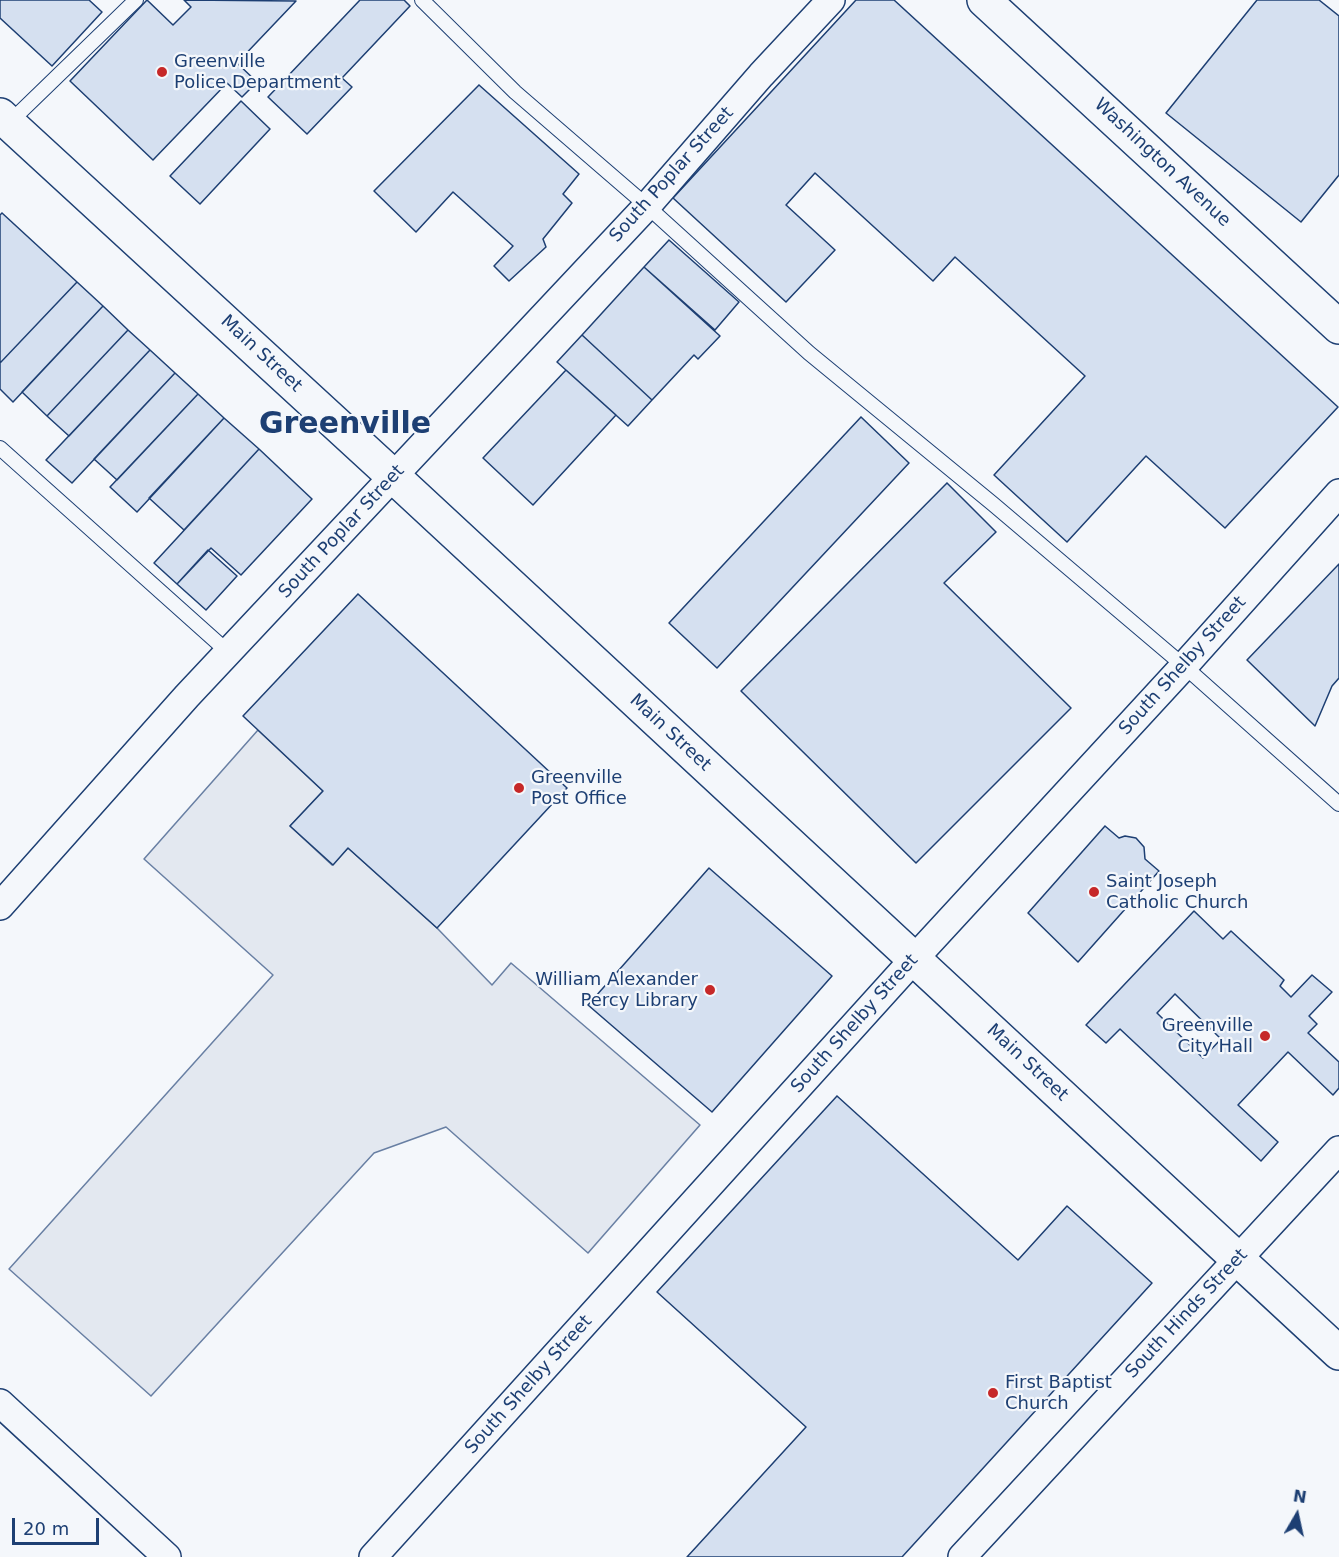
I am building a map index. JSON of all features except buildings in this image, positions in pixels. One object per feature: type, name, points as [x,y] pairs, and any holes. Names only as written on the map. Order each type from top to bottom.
[{"type":"street","name":"South Poplar Street","points":[[0,906],[228,652],[647,206],[761,75],[831,0]]},
{"type":"street","name":"Washington Avenue","points":[[984,0],[1339,327]]},
{"type":"street","name":"Main Street","points":[[4,119],[394,477],[1339,1353]]},
{"type":"street","name":"South Shelby Street","points":[[373,1557],[1339,493]]},
{"type":"street","name":"South Hinds Street","points":[[962,1557],[1339,1150]]},
{"type":"street","points":[[0,1403],[167,1557]]},
{"type":"lane","points":[[4,119],[136,0]]},
{"type":"lane","points":[[422,0],[515,92],[647,206],[809,353],[993,504],[1184,666],[1339,804]]},
{"type":"lane","points":[[0,448],[228,652]]},
{"type":"shaded area","points":[[258,730],[323,791],[290,826],[332,865],[348,848],[437,928],[492,985],[511,963],[700,1125],[588,1253],[446,1127],[374,1153],[151,1396],[9,1269],[273,975],[144,859]]},
{"type":"place","name":"Greenville Police Department","points":[[162,72]]},
{"type":"place","name":"Greenville Post Office","points":[[519,788]]},
{"type":"place","name":"Saint Joseph Catholic Church","points":[[1094,892]]},
{"type":"place","name":"William Alexander Percy Library","points":[[710,990]]},
{"type":"place","name":"Greenville City Hall","points":[[1265,1036]]},
{"type":"place","name":"First Baptist Church","points":[[993,1393]]},
{"type":"district","name":"Greenville","points":[[345,425]]}]
